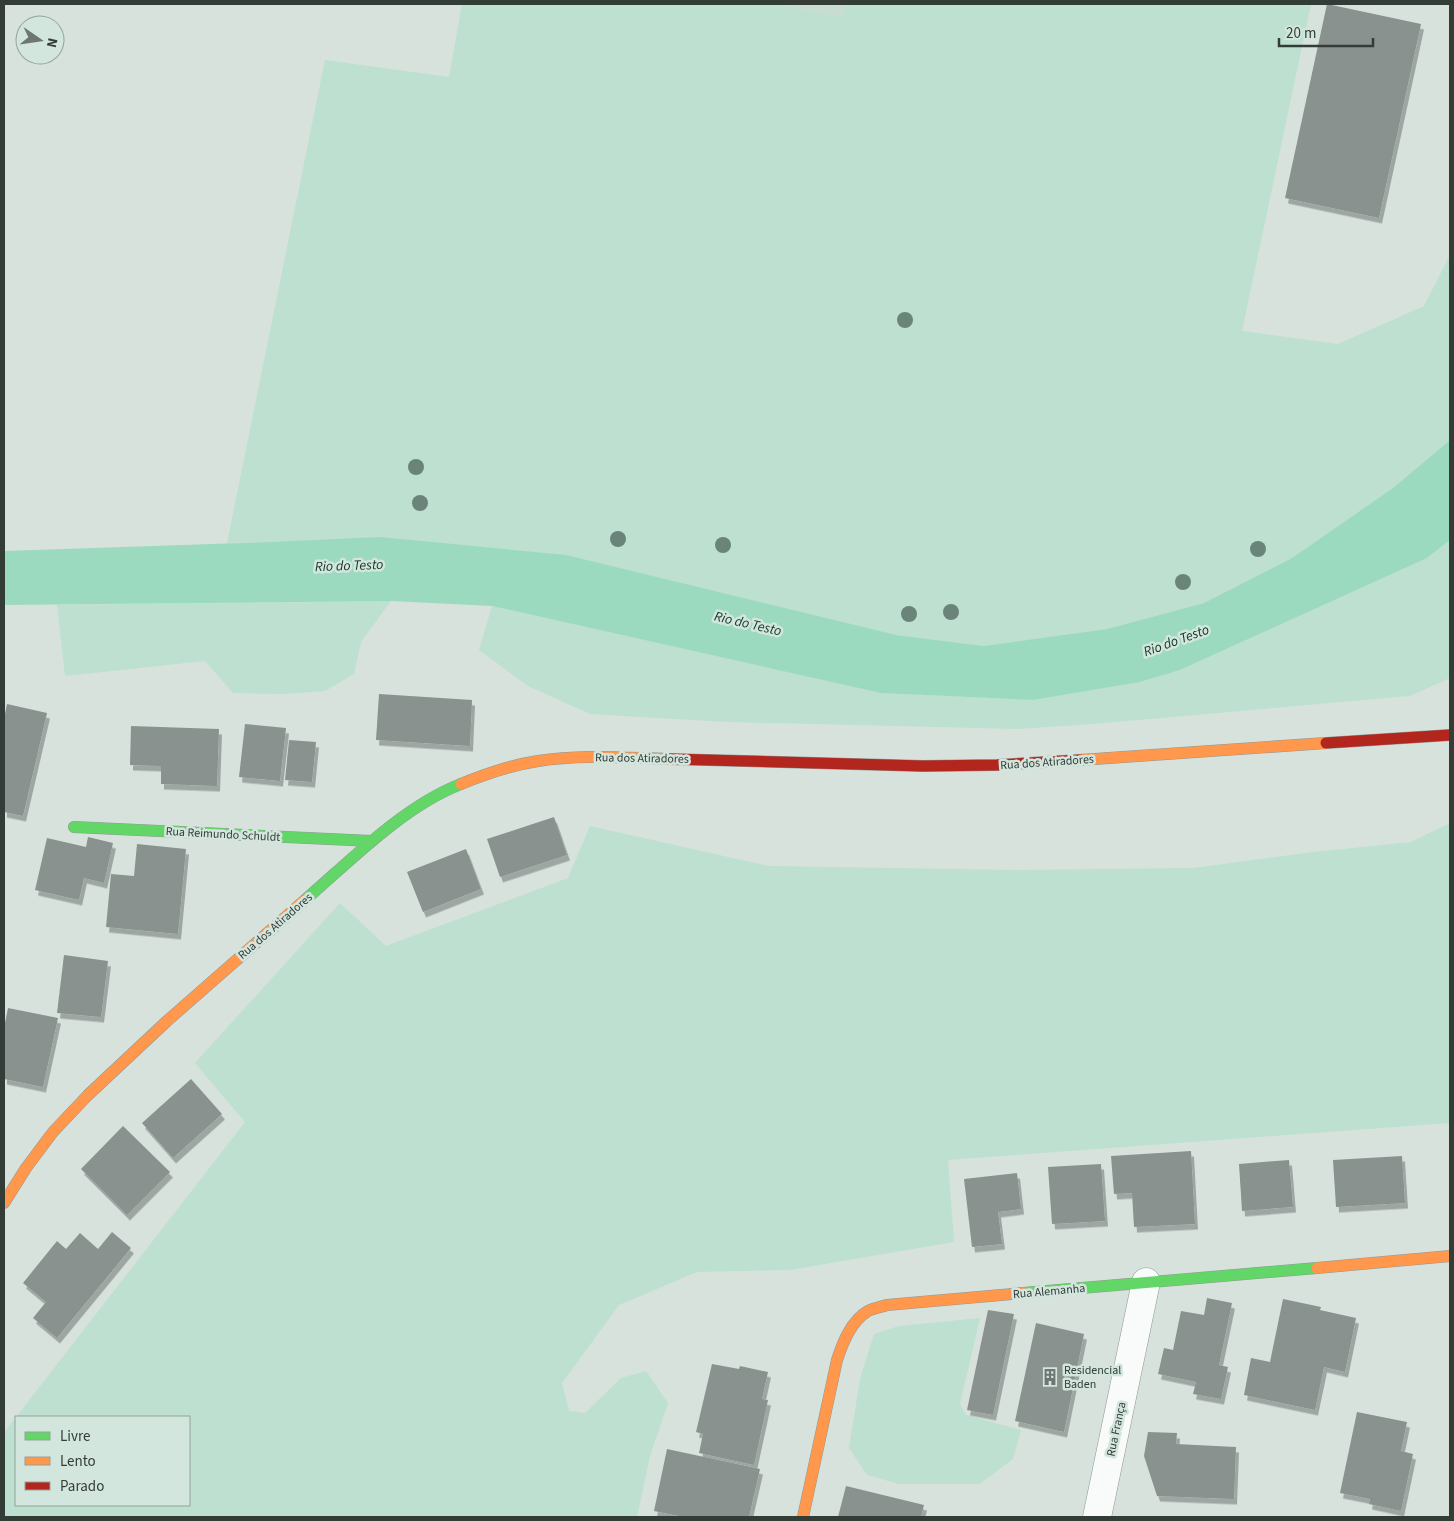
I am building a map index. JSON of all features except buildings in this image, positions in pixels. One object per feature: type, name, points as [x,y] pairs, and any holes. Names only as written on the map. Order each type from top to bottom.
[{"type":"street","name":"Rua dos Atiradores","points":[[4,1203],[26,1168],[53,1132],[88,1095],[167,1021],[372,842],[407,815],[443,791],[481,776],[537,761],[582,757],[923,766],[997,765],[1450,735]]},
{"type":"street","name":"Rua Reimundo Schuldt","points":[[74,827],[372,842]]},
{"type":"street","name":"Rua Alemanha","points":[[803,1517],[837,1360],[844,1340],[855,1324],[869,1310],[887,1305],[1450,1256]]},
{"type":"street","name":"Rua França","points":[[1097,1517],[1146,1282]]},
{"type":"shaded area","points":[[462,4],[774,4],[843,17],[846,4],[1311,4],[1242,331],[1338,344],[1424,306],[1450,255],[1450,440],[1393,488],[1292,558],[1204,603],[1107,629],[984,646],[896,635],[271,542],[227,543],[325,60],[449,77]]},
{"type":"shaded area","points":[[774,4],[846,4],[843,17]]},
{"type":"shaded area","points":[[1450,540],[1450,678],[1410,696],[1018,729],[727,722],[590,714],[528,686],[479,650],[492,606],[881,693],[1033,700],[1140,682],[1180,670],[1427,558]]},
{"type":"shaded area","points":[[391,601],[361,642],[354,674],[325,691],[284,694],[233,693],[205,661],[65,676],[57,605]]},
{"type":"shaded area","points":[[1450,823],[1450,1123],[948,1160],[954,1242],[790,1270],[697,1272],[619,1305],[562,1383],[569,1411],[585,1413],[621,1378],[646,1371],[668,1403],[650,1456],[637,1517],[4,1517],[4,1436],[15,1418],[15,1506],[190,1506],[190,1416],[17,1416],[245,1122],[195,1063],[340,903],[386,946],[568,878],[590,826],[769,866],[1016,870],[1193,868],[1313,852],[1411,842]]},
{"type":"shaded area","points":[[980,1318],[960,1404],[966,1415],[1021,1430],[1013,1459],[980,1484],[899,1484],[867,1475],[849,1448],[860,1379],[874,1334],[899,1326]]},
{"type":"water","name":"Rio do Testo","points":[[1450,440],[1450,540],[1427,558],[1180,670],[1140,682],[1033,700],[881,693],[492,606],[391,601],[4,605],[4,551],[380,537],[566,555],[896,635],[984,646],[1107,629],[1204,603],[1292,558],[1393,488]]},
{"type":"traffic: fast","points":[[305,900],[379,835],[399,820],[419,806],[461,784]]},
{"type":"traffic: fast","points":[[74,827],[372,841]]},
{"type":"traffic: fast","points":[[1023,1293],[1317,1268]]},
{"type":"traffic: slow","points":[[1080,760],[1326,743]]},
{"type":"traffic: slow","points":[[461,784],[509,767],[554,759],[604,757],[669,759]]},
{"type":"traffic: slow","points":[[4,1203],[26,1168],[53,1132],[88,1095],[167,1021],[305,900]]},
{"type":"traffic: slow","points":[[1317,1268],[1450,1256]]},
{"type":"traffic: slow","points":[[803,1517],[837,1360],[845,1339],[857,1320],[868,1311],[887,1305],[1023,1293]]},
{"type":"traffic: jam","points":[[1326,743],[1450,735]]},
{"type":"traffic: jam","points":[[669,759],[923,766],[997,765],[1080,760]]},
{"type":"place","name":"Residencial Baden","points":[[1050,1377]]}]
